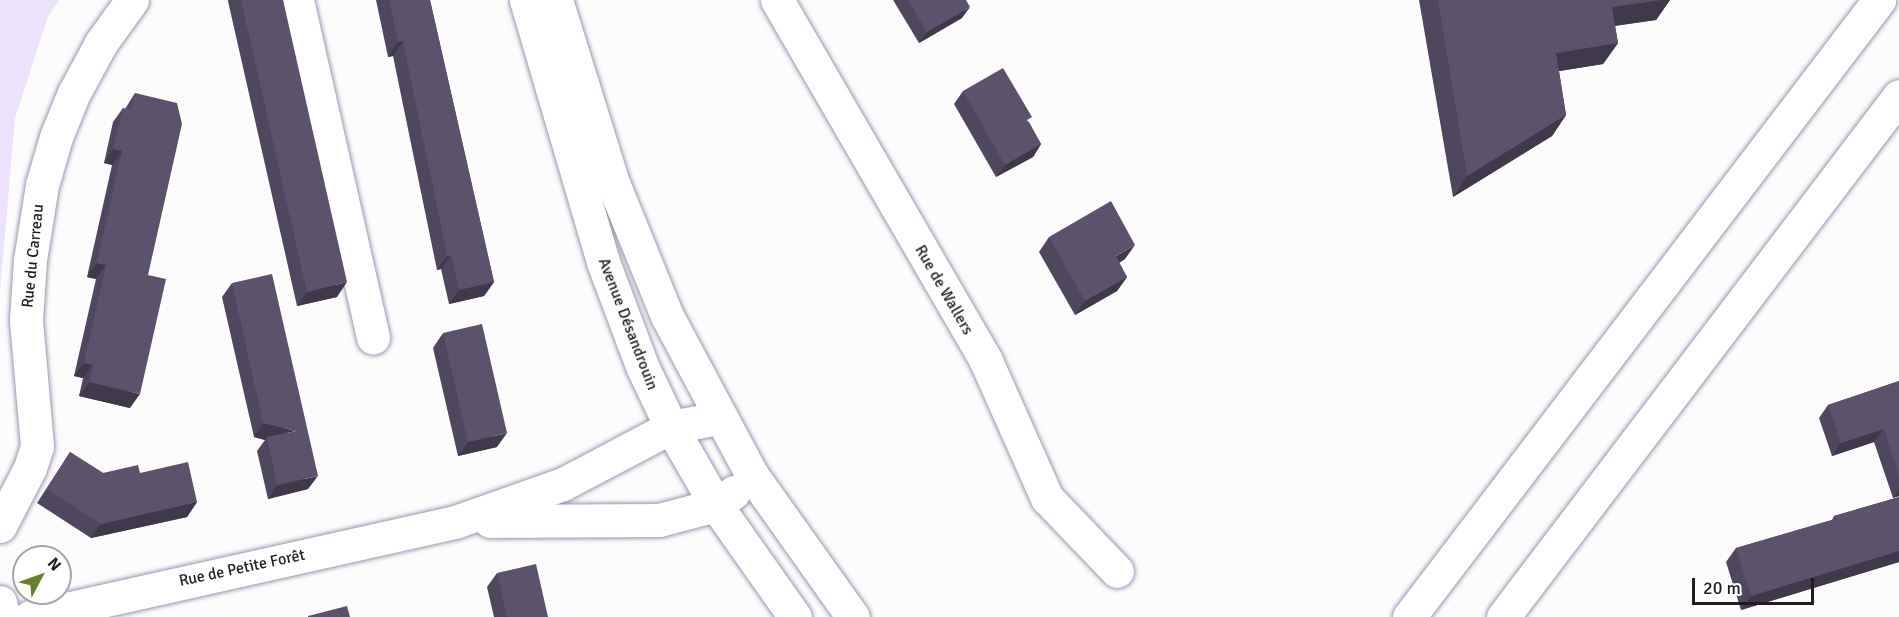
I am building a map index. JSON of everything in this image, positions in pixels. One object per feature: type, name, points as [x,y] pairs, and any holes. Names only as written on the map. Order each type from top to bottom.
[{"type":"main road","name":"Rue du Carreau","points":[[0,526],[30,468],[37,446],[26,320],[32,242],[42,185],[56,137],[74,93],[111,27],[132,0]]},
{"type":"main road","points":[[297,0],[373,338]]},
{"type":"main road","name":"Avenue Désandrouin","points":[[526,0],[603,262],[627,329],[671,427],[716,505],[795,617]]},
{"type":"main road","points":[[556,0],[639,255],[718,418],[752,476],[853,617]]},
{"type":"main road","name":"Rue de Wallers","points":[[777,0],[986,361],[1047,498],[1117,571]]},
{"type":"main road","points":[[1409,617],[1879,0]]},
{"type":"main road","points":[[1503,617],[1899,96]]},
{"type":"main road","name":"Rue de Petite Forêt","points":[[30,617],[455,522],[562,484],[671,427],[718,418]]},
{"type":"main road","name":"Rue de Petite Forêt","points":[[455,522],[659,520],[716,505],[752,476]]},
{"type":"main road","points":[[0,602],[4,617]]},
{"type":"shaded area","points":[[0,0],[59,0],[48,17],[15,118],[0,292]]},
{"type":"building","points":[[241,0],[283,0],[347,282],[307,292]]},
{"type":"building","points":[[389,0],[430,0],[494,282],[459,290],[451,255],[447,256],[403,41],[398,42]]},
{"type":"building","points":[[908,0],[966,0],[970,7],[927,32]]},
{"type":"building","points":[[1438,0],[1661,0],[1612,7],[1618,43],[1556,53],[1566,115],[1467,176]]},
{"type":"building","points":[[1003,68],[1032,117],[1027,120],[1041,144],[1005,165],[963,91]]},
{"type":"building","points":[[135,93],[177,103],[182,124],[148,275],[166,279],[140,394],[89,382],[93,365],[84,363],[106,265],[97,263],[122,151],[113,149],[123,108],[131,110]]},
{"type":"building","points":[[1111,201],[1135,245],[1116,256],[1127,277],[1085,301],[1049,237]]},
{"type":"building","points":[[272,274],[318,476],[277,485],[267,437],[296,431],[263,423],[232,283]]},
{"type":"building","points":[[482,324],[507,433],[468,442],[443,333]]},
{"type":"building","points":[[1899,381],[1899,477],[1884,429],[1841,443],[1828,405]]},
{"type":"building","points":[[70,452],[103,473],[138,465],[140,473],[188,462],[197,502],[101,524],[47,489]]},
{"type":"building","points":[[1899,497],[1899,551],[1751,596],[1736,548],[1835,519],[1834,516]]},
{"type":"building","points":[[536,564],[548,617],[507,617],[497,573]]},
{"type":"building","points":[[347,606],[350,617],[308,617],[308,616]]}]
